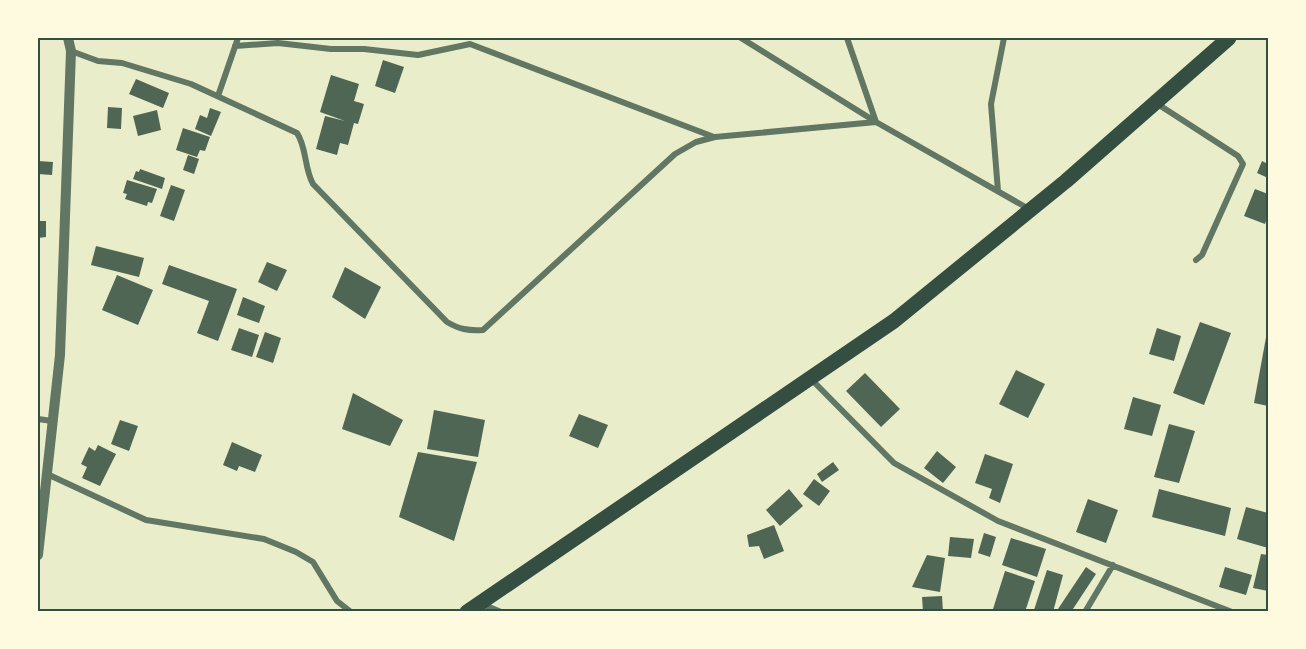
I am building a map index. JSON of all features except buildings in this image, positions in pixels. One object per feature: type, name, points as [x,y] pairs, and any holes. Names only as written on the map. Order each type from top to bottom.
[{"type":"main road","points":[[472,607],[894,321],[1031,210],[1229,38]]},
{"type":"street","points":[[38,555],[60,343],[71,51],[68,38]]},
{"type":"street","points":[[218,96],[238,38]]},
{"type":"street","points":[[741,38],[876,122],[1031,210]]},
{"type":"street","points":[[847,38],[876,122]]},
{"type":"street","points":[[998,191],[991,104],[1004,38]]},
{"type":"street","points":[[235,46],[278,43],[418,55],[470,44],[715,137]]},
{"type":"street","points":[[71,51],[98,61],[122,63],[191,84],[297,133],[301,139],[308,176],[313,184],[447,322],[469,331],[483,330],[675,154],[696,142],[715,137],[876,122]]},
{"type":"street","points":[[1155,102],[1238,156],[1243,164],[1202,255],[1196,260]]},
{"type":"street","points":[[810,378],[894,463],[998,521],[1232,612]]},
{"type":"street","points":[[38,419],[52,421]]},
{"type":"street","points":[[46,474],[146,520],[264,539],[297,552],[313,562],[337,601],[351,612]]},
{"type":"street","points":[[1085,612],[1113,565]]},
{"type":"street","points":[[472,607],[501,612]]}]
